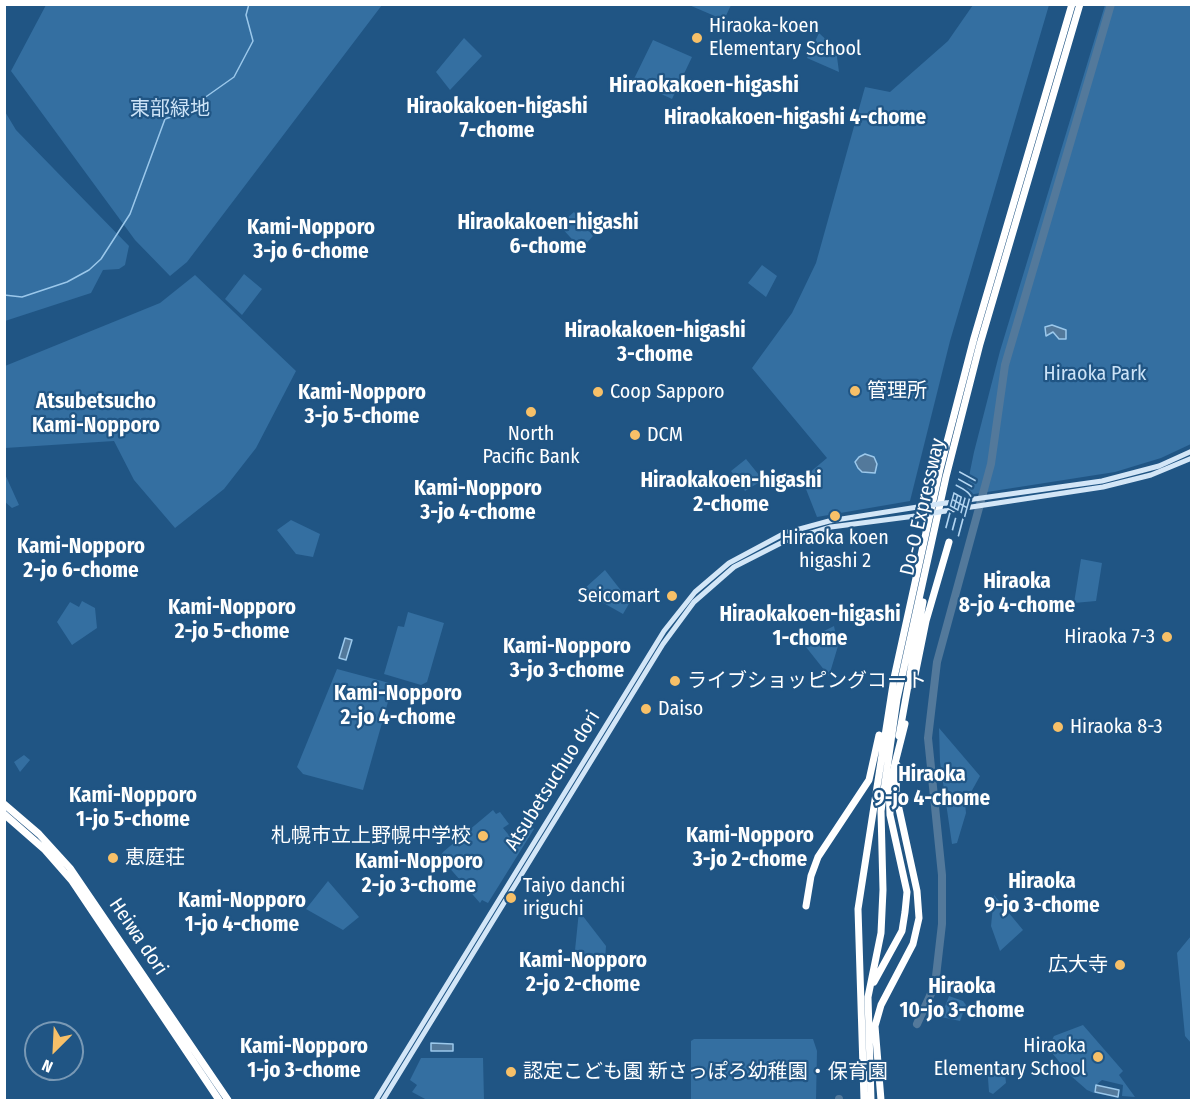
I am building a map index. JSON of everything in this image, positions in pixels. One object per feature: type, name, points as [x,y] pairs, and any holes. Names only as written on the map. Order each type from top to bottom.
[{"type":"highway","name":"Do-O Expressway","points":[[864,1101],[858,909],[894,678],[940,469],[974,338],[1072,4]]},
{"type":"highway","name":"Do-O Expressway","points":[[871,1101],[867,1014],[882,911],[881,811],[883,788],[897,699],[980,344],[1080,4]]},
{"type":"highway","points":[[867,1014],[873,984],[880,965],[902,931],[905,916],[907,892],[890,815],[889,787],[926,621],[949,542]]},
{"type":"highway","points":[[881,1101],[875,1026],[881,1005],[913,944],[918,926],[917,891],[901,822],[896,772],[898,739],[929,555]]},
{"type":"highway","points":[[806,906],[811,876],[818,857],[862,793],[872,773],[894,678]]},
{"type":"highway","name":"Heiwa dori","points":[[4,804],[49,843],[70,868],[228,1101]]},
{"type":"highway","name":"Heiwa dori","points":[[4,814],[44,849],[72,881],[219,1101]]},
{"type":"main road","name":"Atsubetsuchuo dori","points":[[376,1101],[664,631],[695,592],[742,554],[785,533],[850,517],[1133,474],[1159,466],[1191,451]]},
{"type":"main road","name":"Atsubetsuchuo dori","points":[[383,1101],[663,644],[694,602],[734,567],[785,541],[831,527],[923,515],[1123,483],[1191,458]]},
{"type":"green space","name":"東部緑地","points":[[46,5],[382,5],[187,262],[170,276],[135,240],[11,71]]},
{"type":"green space","points":[[689,5],[731,5],[724,20]]},
{"type":"green space","points":[[973,5],[1049,5],[950,341],[910,501],[817,517],[802,479],[827,458],[752,368],[792,313],[816,263],[865,87],[890,92],[948,41]]},
{"type":"green space","name":"Hiraoka Park","points":[[1105,5],[1191,5],[1191,444],[1161,458],[1115,472],[968,495],[966,491],[974,452],[1000,351]]},
{"type":"green space","points":[[819,33],[836,49],[839,72],[807,58]]},
{"type":"green space","points":[[464,38],[482,56],[450,90],[436,72]]},
{"type":"green space","points":[[653,40],[692,57],[672,99],[633,81]]},
{"type":"green space","points":[[4,110],[16,130],[129,246],[125,265],[119,269],[103,270],[91,293],[5,321]]},
{"type":"green space","points":[[574,212],[593,236],[581,249],[559,225]]},
{"type":"green space","points":[[762,265],[777,276],[766,297],[748,283]]},
{"type":"green space","points":[[244,274],[262,289],[242,315],[225,299]]},
{"type":"green space","points":[[195,275],[296,371],[256,448],[224,489],[175,528],[134,480],[114,441],[5,448],[5,366],[160,303]]},
{"type":"green space","points":[[746,459],[763,480],[745,491],[731,471]]},
{"type":"green space","points":[[4,472],[19,505],[12,508],[5,502]]},
{"type":"green space","points":[[291,520],[320,534],[313,557],[296,554],[277,530]]},
{"type":"green space","points":[[1081,559],[1102,563],[1096,601],[1074,603]]},
{"type":"green space","points":[[605,570],[630,602],[623,614],[584,592],[584,589]]},
{"type":"green space","points":[[82,601],[95,608],[97,628],[72,645],[57,622],[70,602],[79,607]]},
{"type":"green space","points":[[408,612],[444,623],[427,682],[421,685],[384,674],[398,626],[404,627]]},
{"type":"green space","points":[[834,626],[838,646],[829,676],[802,642]]},
{"type":"green space","points":[[337,669],[393,684],[363,790],[303,774],[297,767]]},
{"type":"green space","points":[[939,728],[980,776],[965,803],[966,813],[957,843],[952,844],[940,762]]},
{"type":"green space","points":[[24,755],[30,760],[20,772],[14,762]]},
{"type":"green space","points":[[493,810],[496,814],[500,812],[509,824],[503,828],[512,839],[530,825],[534,829],[488,903],[482,900],[480,903],[440,857]]},
{"type":"green space","points":[[328,881],[359,917],[343,930],[306,909]]},
{"type":"green space","points":[[994,895],[1023,930],[1000,951],[991,926]]},
{"type":"green space","points":[[579,911],[606,946],[605,960],[574,960]]},
{"type":"green space","points":[[1191,936],[1191,1043],[1185,1036],[1177,953]]},
{"type":"green space","points":[[949,996],[963,1001],[966,1005],[960,1021],[941,1017]]},
{"type":"green space","points":[[1083,1025],[1123,1071],[1119,1075],[1135,1097],[1122,1096],[1123,1085],[1102,1080],[1096,1085],[1094,1093],[1087,1090],[1071,1076],[1048,1048],[1054,1036]]},
{"type":"green space","points":[[694,1039],[813,1039],[817,1051],[816,1100],[691,1100],[691,1041]]},
{"type":"green space","points":[[421,1058],[483,1058],[484,1100],[427,1100],[412,1092],[417,1085],[410,1080]]},
{"type":"green space","points":[[987,1065],[1004,1065],[1006,1083],[993,1094],[989,1092]]},
{"type":"shaded area","points":[[1052,325],[1066,330],[1066,339],[1059,339],[1053,332],[1046,336],[1045,327]]},
{"type":"shaded area","points":[[865,454],[874,457],[877,464],[875,473],[862,472],[858,468],[855,462]]},
{"type":"shaded area","points":[[345,638],[352,640],[346,660],[339,658]]},
{"type":"shaded area","points":[[431,1043],[453,1044],[453,1051],[431,1051]]},
{"type":"shaded area","points":[[1096,1085],[1119,1090],[1118,1097],[1095,1092]]},
{"type":"waterway","points":[[4,295],[22,297],[67,282],[89,270],[101,259],[130,214],[165,119],[183,113],[234,77],[253,41],[246,15],[249,4]]},
{"type":"waterway","name":"三里川","points":[[917,1024],[935,985],[942,924],[942,875],[928,738],[937,662],[991,464],[1005,365],[1111,4]]},
{"type":"place","name":"Hiraoka-koen Elementary School","points":[[697,38]]},
{"type":"place","name":"管理所","points":[[855,391]]},
{"type":"place","name":"Coop Sapporo","points":[[598,392]]},
{"type":"place","name":"North Pacific Bank","points":[[531,412]]},
{"type":"place","name":"DCM","points":[[635,435]]},
{"type":"place","name":"Hiraoka koen higashi 2","points":[[835,516]]},
{"type":"place","name":"Seicomart","points":[[672,596]]},
{"type":"place","name":"Hiraoka 7-3","points":[[1167,637]]},
{"type":"place","name":"ライブショッピングコート","points":[[675,681]]},
{"type":"place","name":"Daiso","points":[[646,709]]},
{"type":"place","name":"Hiraoka 8-3","points":[[1058,727]]},
{"type":"place","name":"札幌市立上野幌中学校","points":[[483,836]]},
{"type":"place","name":"恵庭荘","points":[[113,858]]},
{"type":"place","name":"Taiyo danchi iriguchi","points":[[511,898]]},
{"type":"place","name":"広大寺","points":[[1120,965]]},
{"type":"place","name":"Hiraoka Elementary School","points":[[1098,1057]]},
{"type":"place","name":"認定こども園 新さっぽろ幼稚園・保育園","points":[[511,1072]]},
{"type":"district","name":"Hiraokakoen-higashi","points":[[704,86]]},
{"type":"district","name":"Hiraokakoen-higashi 4-chome","points":[[795,118]]},
{"type":"district","name":"Hiraokakoen-higashi 7-chome","points":[[497,119]]},
{"type":"district","name":"Hiraokakoen-higashi 6-chome","points":[[548,235]]},
{"type":"district","name":"Kami-Nopporo 3-jo 6-chome","points":[[311,240]]},
{"type":"district","name":"Hiraokakoen-higashi 3-chome","points":[[655,343]]},
{"type":"district","name":"Kami-Nopporo 3-jo 5-chome","points":[[362,405]]},
{"type":"district","name":"Atsubetsucho Kami-Nopporo","points":[[96,414]]},
{"type":"district","name":"Hiraokakoen-higashi 2-chome","points":[[731,493]]},
{"type":"district","name":"Kami-Nopporo 3-jo 4-chome","points":[[478,501]]},
{"type":"district","name":"Kami-Nopporo 2-jo 6-chome","points":[[81,559]]},
{"type":"district","name":"Hiraoka 8-jo 4-chome","points":[[1017,594]]},
{"type":"district","name":"Kami-Nopporo 2-jo 5-chome","points":[[232,620]]},
{"type":"district","name":"Hiraokakoen-higashi 1-chome","points":[[810,627]]},
{"type":"district","name":"Kami-Nopporo 3-jo 3-chome","points":[[567,659]]},
{"type":"district","name":"Kami-Nopporo 2-jo 4-chome","points":[[398,706]]},
{"type":"district","name":"Hiraoka 9-jo 4-chome","points":[[932,787]]},
{"type":"district","name":"Kami-Nopporo 1-jo 5-chome","points":[[133,808]]},
{"type":"district","name":"Kami-Nopporo 3-jo 2-chome","points":[[750,848]]},
{"type":"district","name":"Kami-Nopporo 2-jo 3-chome","points":[[419,874]]},
{"type":"district","name":"Hiraoka 9-jo 3-chome","points":[[1042,894]]},
{"type":"district","name":"Kami-Nopporo 1-jo 4-chome","points":[[242,913]]},
{"type":"district","name":"Kami-Nopporo 2-jo 2-chome","points":[[583,973]]},
{"type":"district","name":"Hiraoka 10-jo 3-chome","points":[[962,999]]},
{"type":"district","name":"Kami-Nopporo 1-jo 3-chome","points":[[304,1059]]}]
